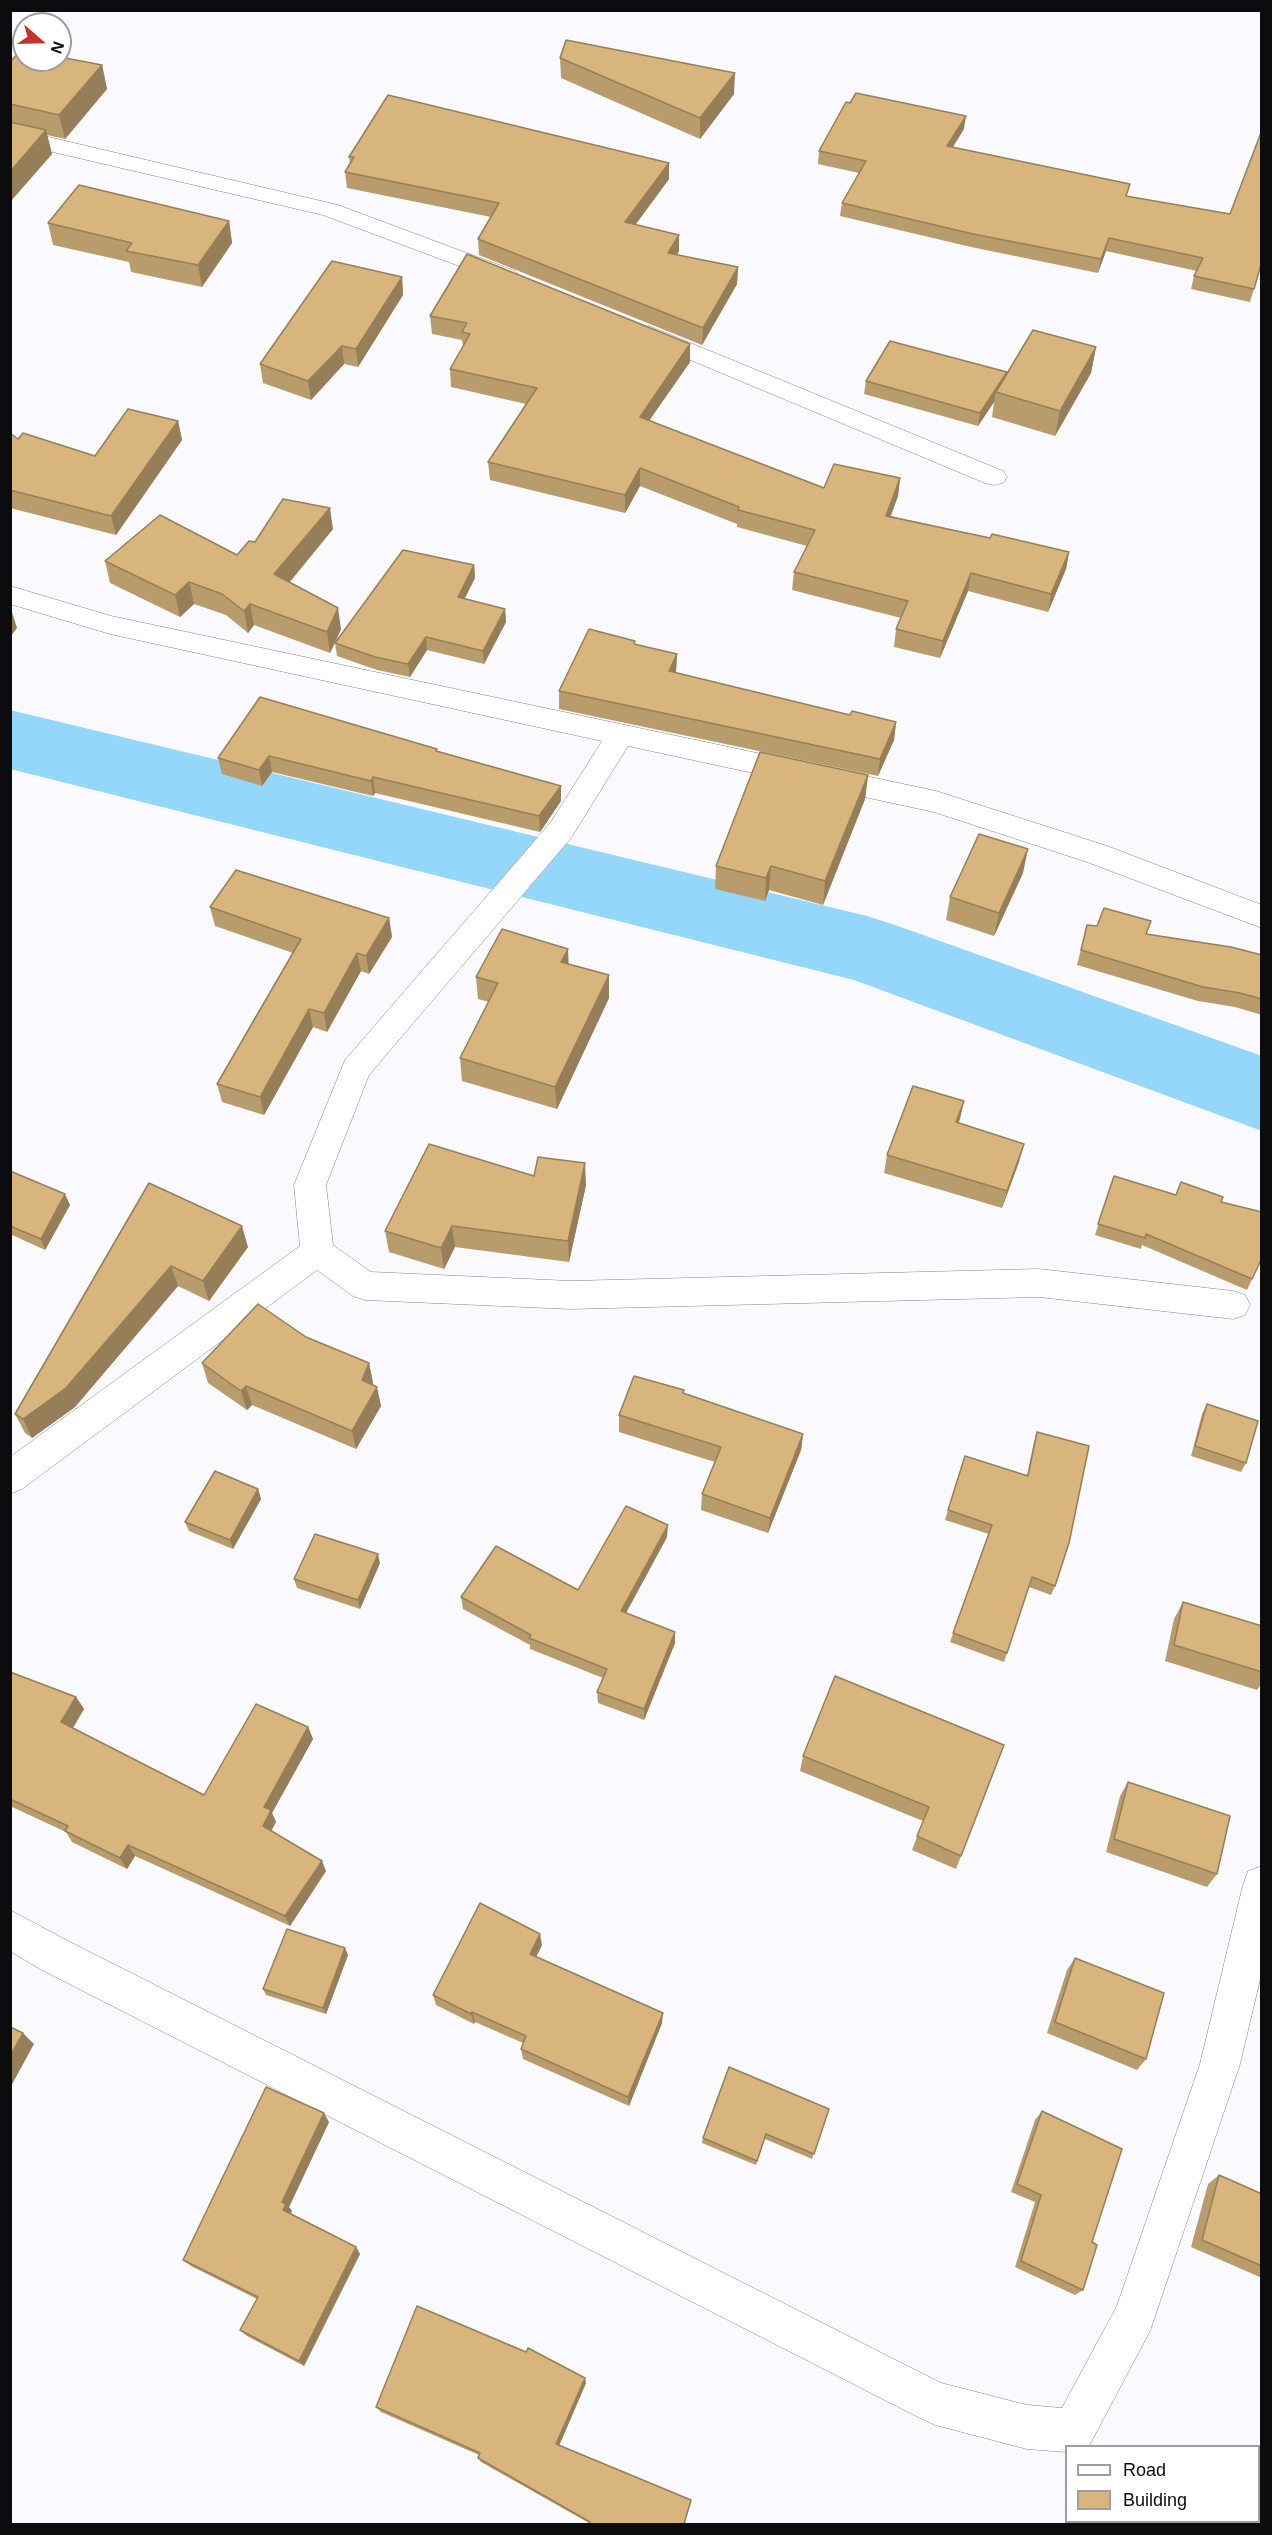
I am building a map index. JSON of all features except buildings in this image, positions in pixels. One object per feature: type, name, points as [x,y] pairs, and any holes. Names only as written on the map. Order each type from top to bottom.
[{"type":"street","points":[[10,135],[330,210],[527,284]]},
{"type":"street","points":[[625,324],[994,477]]},
{"type":"street","points":[[10,595],[110,625],[936,802],[1097,854],[1262,917]]},
{"type":"street","points":[[620,735],[561,830],[356,1068],[310,1185],[317,1252],[365,1286],[571,1295],[1039,1283],[1233,1305]]},
{"type":"street","points":[[10,1478],[317,1252]]},
{"type":"street","points":[[10,1929],[54,1955],[935,2403],[1027,2427],[1073,2431],[1135,2316],[1220,2064],[1262,1885]]},
{"type":"waterway","points":[[10,739],[867,950],[1262,1094]]}]
